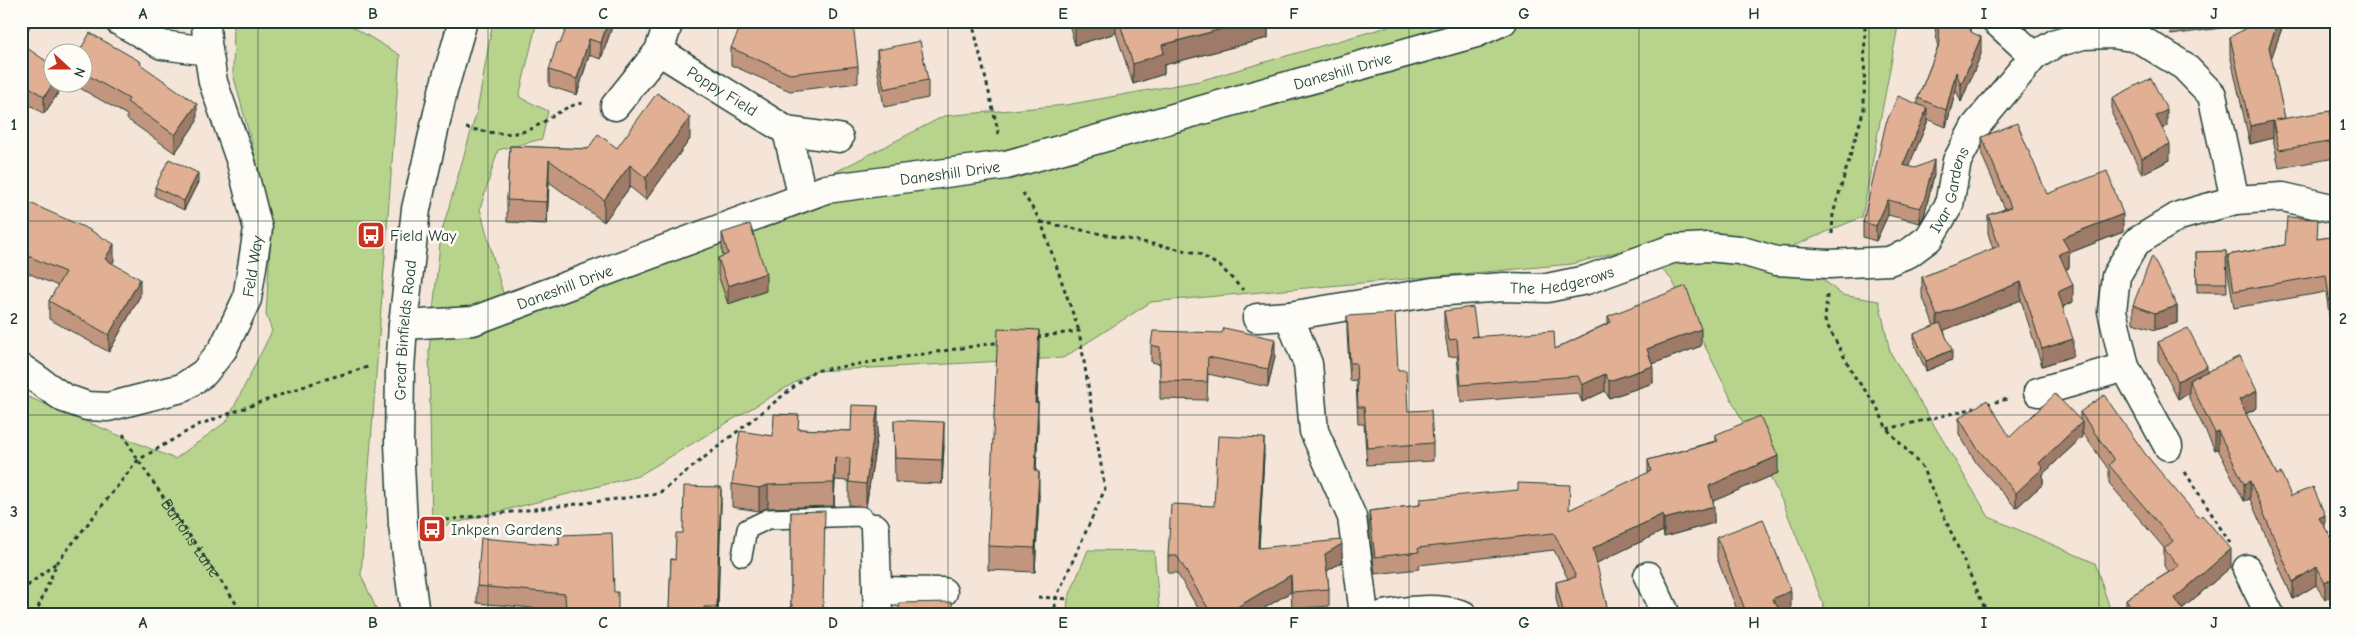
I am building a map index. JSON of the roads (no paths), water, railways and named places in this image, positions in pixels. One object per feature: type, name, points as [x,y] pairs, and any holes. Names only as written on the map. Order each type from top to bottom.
[{"type":"street","points":[[120,21],[162,45],[208,51]]},
{"type":"street","name":"Feld Way","points":[[21,368],[64,398],[87,406],[108,407],[182,388],[204,373],[223,349],[247,300],[258,229],[241,162],[213,82],[206,21]]},
{"type":"street","name":"Great Binfields Road","points":[[415,615],[402,525],[400,379],[403,325],[416,209],[443,91],[463,21]]},
{"type":"street","points":[[615,106],[659,51],[669,21]]},
{"type":"street","name":"Daneshill Drive","points":[[403,325],[473,320],[826,189],[1006,165],[1476,33],[1503,21]]},
{"type":"street","points":[[1996,21],[2034,56]]},
{"type":"street","name":"Ivar Gardens","points":[[1829,264],[1889,261],[1909,253],[1929,238],[1950,205],[1957,161],[1975,127],[2034,56],[2056,43],[2083,35],[2112,34],[2138,38],[2184,66],[2212,95],[2235,200]]},
{"type":"street","name":"Poppy Field","points":[[659,51],[787,130],[839,138]]},
{"type":"street","points":[[787,130],[800,186]]},
{"type":"street","points":[[2168,446],[2125,367],[2112,311],[2116,276],[2136,242],[2179,216],[2235,200],[2283,197],[2336,209]]},
{"type":"street","name":"The Hedgerows","points":[[1257,318],[1289,316],[1433,292],[1504,287],[1547,288],[1586,280],[1672,249],[1708,247],[1739,250],[1776,261],[1829,264]]},
{"type":"street","points":[[1289,316],[1308,364],[1314,431],[1352,517],[1364,615]]},
{"type":"street","points":[[2038,392],[2125,367]]},
{"type":"street","points":[[876,528],[878,603],[943,592]]},
{"type":"street","points":[[2247,568],[2270,615]]},
{"type":"street","points":[[1648,576],[1666,615]]},
{"type":"street","points":[[1384,615],[1400,612],[1453,611],[1463,615]]},
{"type":"lane","points":[[742,556],[747,529],[768,519],[861,516],[876,528]]},
{"type":"place","name":"Field Way","points":[[371,235]]},
{"type":"place","name":"Inkpen Gardens","points":[[432,529]]}]
